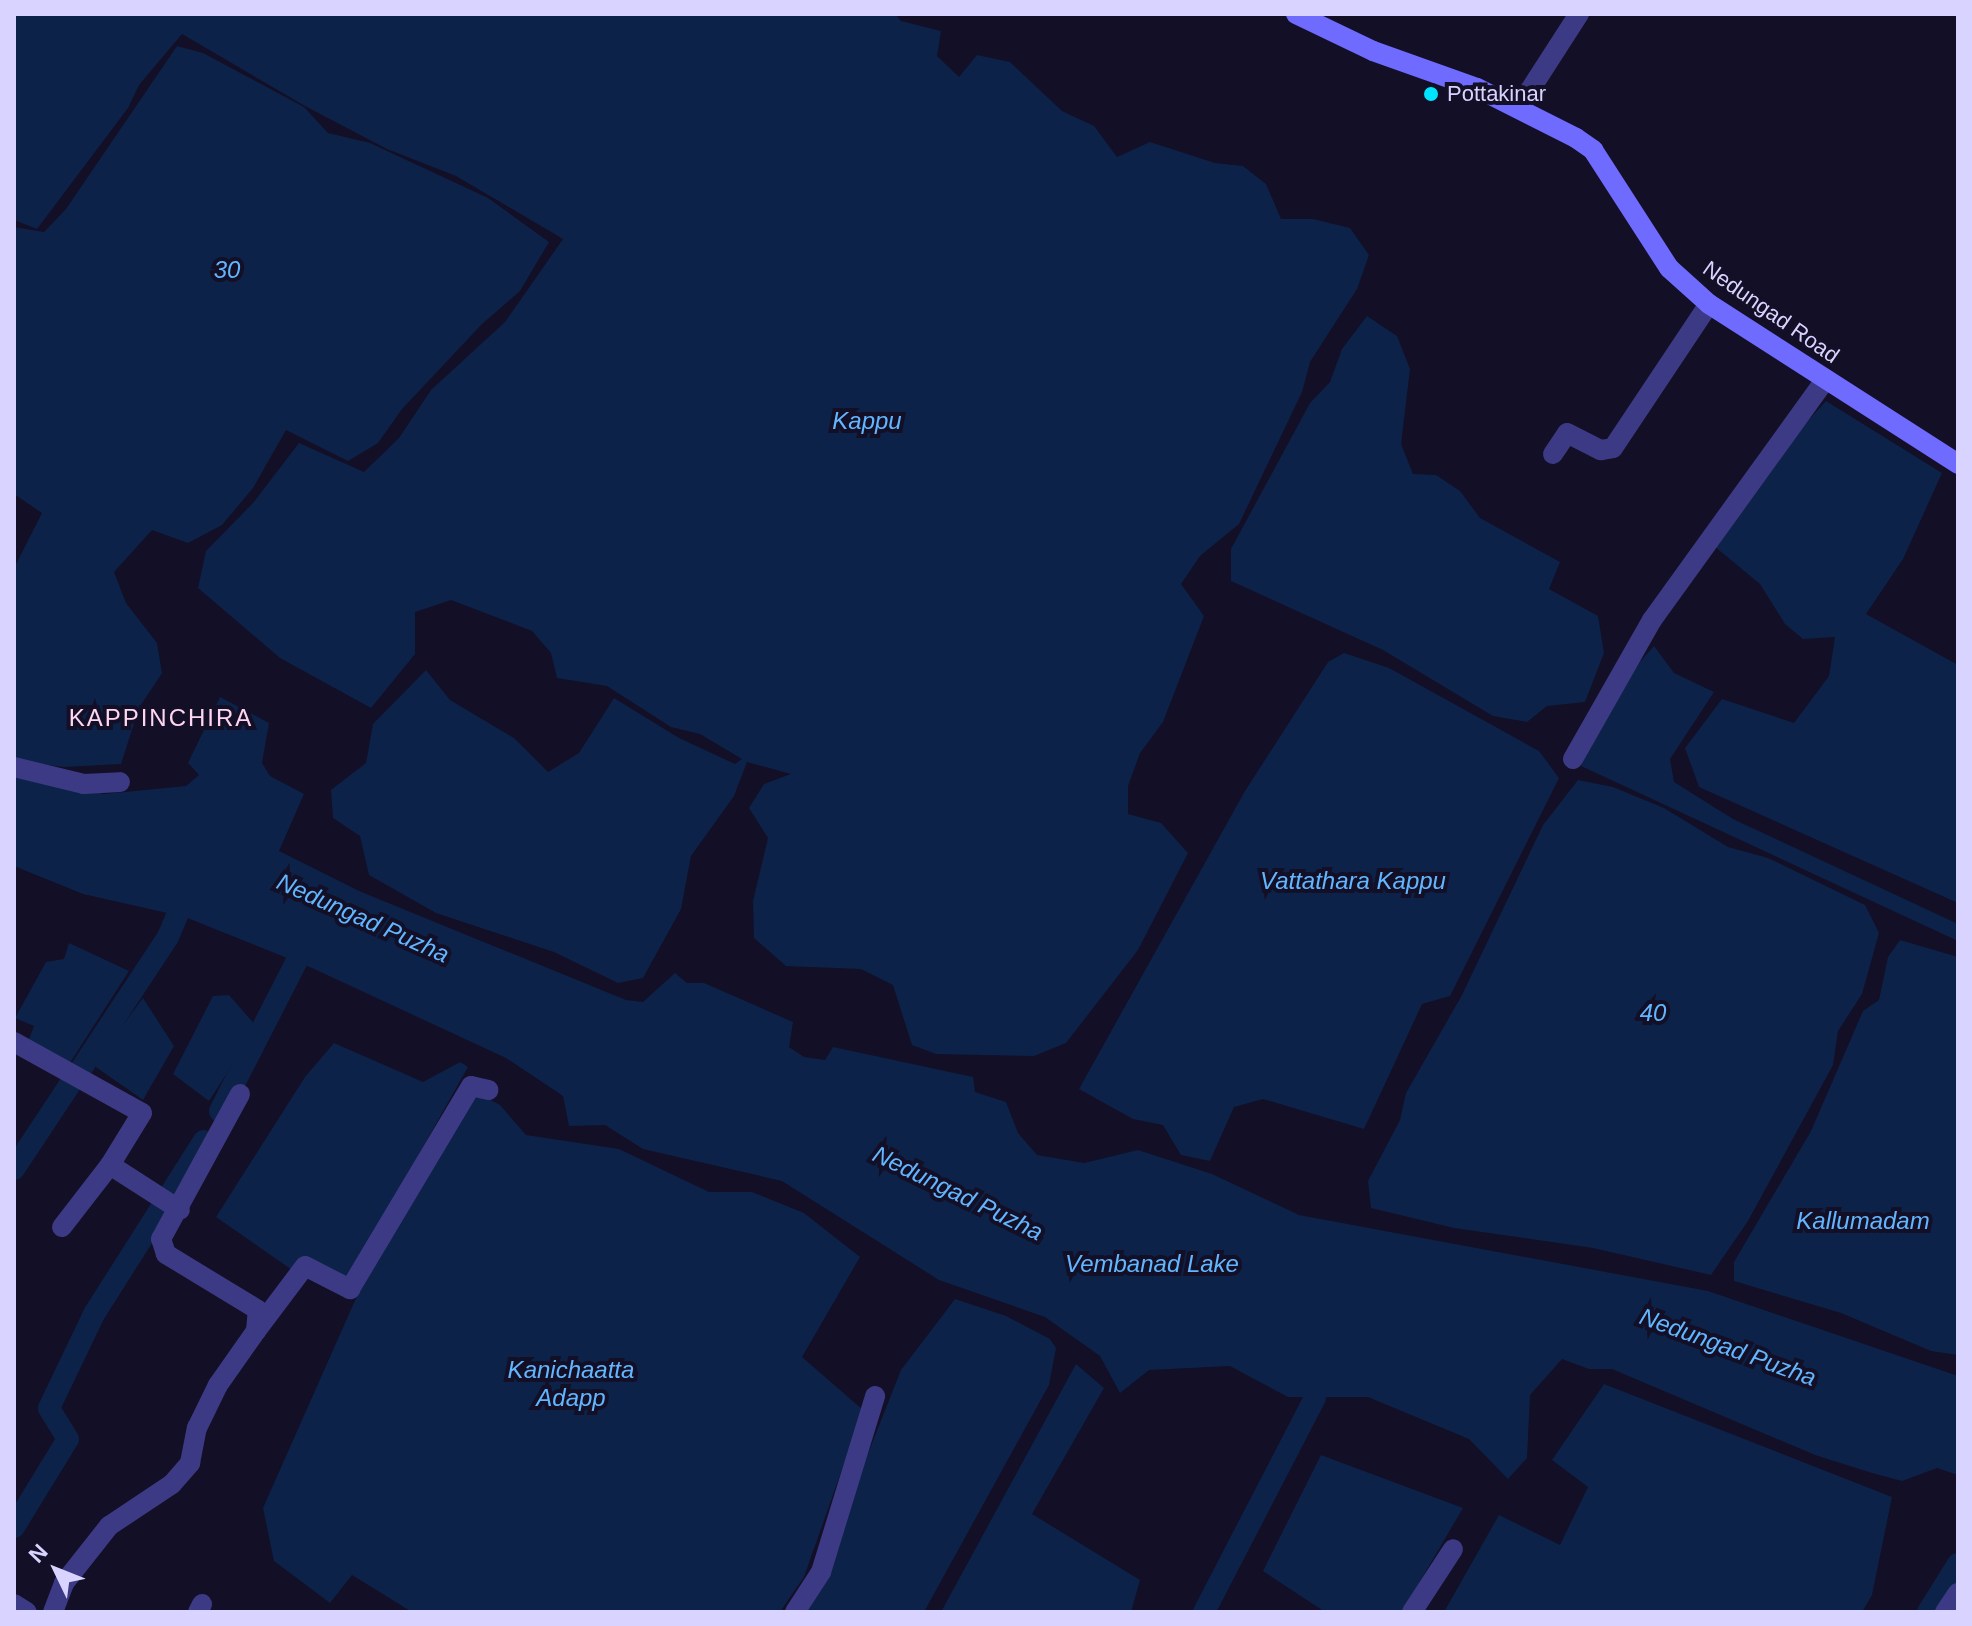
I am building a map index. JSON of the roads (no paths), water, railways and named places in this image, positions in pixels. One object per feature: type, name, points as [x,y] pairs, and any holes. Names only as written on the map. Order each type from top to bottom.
[{"type":"main road","name":"Nedungad Road","points":[[1296,14],[1373,51],[1519,107],[1593,150],[1669,268],[1709,304],[1958,464]]},
{"type":"street","points":[[1519,107],[1579,14]]},
{"type":"street","points":[[1553,454],[1567,433],[1601,450],[1613,448],[1709,304]]},
{"type":"street","points":[[1573,759],[1652,620],[1826,379]]},
{"type":"street","points":[[14,767],[84,784],[120,782]]},
{"type":"street","points":[[14,1042],[142,1113],[110,1165],[62,1227]]},
{"type":"street","points":[[53,1612],[64,1583],[109,1526],[172,1484],[190,1463],[197,1428],[218,1385],[305,1266],[350,1289],[471,1086],[489,1090]]},
{"type":"street","points":[[240,1094],[180,1210],[161,1239],[166,1254],[258,1310],[256,1331]]},
{"type":"street","points":[[110,1165],[180,1210]]},
{"type":"street","points":[[795,1612],[821,1572],[875,1396]]},
{"type":"street","points":[[1412,1612],[1453,1549]]},
{"type":"street","points":[[1945,1612],[1958,1593]]},
{"type":"street","points":[[14,1604],[27,1612]]},
{"type":"water","name":"Kappu","points":[[14,14],[895,14],[901,21],[941,31],[937,56],[959,77],[977,55],[1010,62],[1062,111],[1094,126],[1117,157],[1150,142],[1215,163],[1243,166],[1266,184],[1281,219],[1313,219],[1350,228],[1369,255],[1357,289],[1310,362],[1302,392],[1239,524],[1200,556],[1181,584],[1204,616],[1163,722],[1140,753],[1128,786],[1128,814],[1161,823],[1188,853],[1138,950],[1066,1043],[1034,1056],[936,1054],[912,1045],[893,985],[861,969],[786,966],[754,938],[753,901],[768,838],[749,808],[764,784],[791,774],[747,762],[734,796],[691,856],[681,909],[643,978],[618,983],[554,952],[436,913],[369,875],[360,836],[333,818],[331,790],[366,763],[373,724],[426,670],[450,700],[514,738],[548,772],[579,753],[614,698],[679,738],[735,764],[742,759],[700,734],[671,727],[607,686],[557,678],[551,653],[532,631],[451,600],[415,612],[415,654],[371,708],[280,658],[198,588],[206,551],[253,503],[299,443],[364,472],[399,438],[431,390],[505,322],[563,239],[456,176],[387,149],[305,106],[182,34],[139,85],[128,108],[37,229],[14,220]]},
{"type":"water","name":"30","points":[[177,46],[203,53],[304,107],[328,133],[370,143],[488,198],[549,242],[520,291],[482,324],[402,409],[378,443],[348,461],[286,430],[253,488],[222,525],[188,543],[152,530],[114,572],[126,603],[157,643],[162,673],[139,708],[121,764],[64,767],[14,761],[14,568],[42,513],[14,494],[14,227],[44,232],[66,209]]},
{"type":"water","points":[[1367,316],[1397,336],[1410,369],[1401,444],[1413,474],[1436,475],[1460,491],[1480,518],[1560,562],[1549,589],[1598,616],[1604,653],[1585,702],[1547,706],[1527,722],[1493,716],[1383,650],[1231,581],[1231,549],[1310,403],[1330,382],[1342,349]]},
{"type":"water","points":[[1826,401],[1942,473],[1903,559],[1866,614],[1958,665],[1958,903],[1699,787],[1685,748],[1722,699],[1794,723],[1829,676],[1835,637],[1803,639],[1785,624],[1760,584],[1714,546],[1793,437]]},
{"type":"water","points":[[1654,646],[1674,673],[1714,692],[1670,759],[1674,782],[1733,819],[1958,924],[1958,941],[1581,766],[1586,746],[1630,673]]},
{"type":"water","name":"Vattathara Kappu","points":[[1344,653],[1389,668],[1539,751],[1559,778],[1450,996],[1422,1004],[1364,1129],[1263,1099],[1234,1107],[1210,1161],[1181,1155],[1163,1125],[1133,1119],[1079,1089],[1245,791],[1328,662]]},
{"type":"water","name":"Vembanad Lake","points":[[220,697],[269,723],[262,763],[270,776],[304,794],[279,851],[359,891],[626,1000],[643,1002],[675,973],[687,983],[704,983],[793,1022],[789,1047],[804,1057],[825,1060],[833,1047],[973,1077],[975,1092],[1006,1102],[1018,1133],[1037,1155],[1084,1163],[1138,1150],[1212,1174],[1299,1215],[1708,1291],[1958,1376],[1958,1475],[1937,1468],[1902,1481],[1872,1473],[1815,1455],[1612,1369],[1589,1369],[1562,1359],[1530,1395],[1527,1458],[1508,1479],[1469,1439],[1368,1397],[1288,1397],[1230,1366],[1149,1370],[1120,1393],[1100,1356],[1045,1317],[939,1280],[782,1181],[643,1149],[605,1125],[569,1126],[563,1096],[506,1058],[312,968],[185,917],[83,894],[14,866],[14,775],[104,794],[186,786],[199,775],[188,763]]},
{"type":"water","name":"40","points":[[1578,780],[1613,787],[1664,808],[1728,847],[1768,858],[1865,905],[1879,933],[1862,994],[1838,1031],[1833,1065],[1748,1221],[1711,1275],[1593,1248],[1454,1228],[1371,1208],[1368,1181],[1400,1120],[1406,1093],[1462,995],[1543,825]]},
{"type":"water","name":"Kallumadam","points":[[1900,940],[1958,957],[1958,1355],[1931,1351],[1841,1313],[1734,1281],[1734,1262],[1811,1131],[1863,1011],[1879,1000],[1888,957]]},
{"type":"water","points":[[69,943],[129,971],[66,1069],[26,1047],[34,1026],[15,1018],[46,962],[64,959]]},
{"type":"water","points":[[229,995],[257,1027],[209,1101],[173,1074],[213,996]]},
{"type":"water","points":[[143,998],[174,1046],[143,1100],[93,1065]]},
{"type":"water","points":[[334,1043],[423,1082],[460,1062],[468,1067],[347,1282],[295,1272],[216,1217],[305,1077]]},
{"type":"water","name":"Kanichaatta Adapp","points":[[476,1092],[500,1105],[526,1135],[619,1149],[709,1192],[752,1192],[804,1213],[860,1257],[802,1357],[863,1410],[804,1577],[780,1612],[412,1612],[352,1575],[330,1603],[274,1561],[263,1508],[361,1287]]},
{"type":"water","points":[[955,1299],[1006,1316],[1050,1339],[1056,1348],[1049,1385],[924,1612],[805,1612],[901,1370]]},
{"type":"water","points":[[1076,1364],[1104,1388],[1032,1514],[1140,1580],[1131,1612],[941,1612]]},
{"type":"water","points":[[1604,1384],[1892,1497],[1872,1595],[1862,1612],[1444,1612],[1499,1515],[1560,1545],[1588,1487],[1552,1460]]},
{"type":"water","points":[[1321,1455],[1463,1508],[1402,1612],[1325,1612],[1263,1571]]},
{"type":"waterway","points":[[73,1081],[168,937],[189,887]]},
{"type":"waterway","points":[[220,1111],[310,935]]},
{"type":"waterway","points":[[14,1169],[69,1086]]},
{"type":"waterway","points":[[14,1527],[68,1439],[49,1408],[94,1314],[204,1141]]},
{"type":"waterway","points":[[1204,1612],[1315,1398]]},
{"type":"waterway","points":[[1928,1612],[1958,1564]]},
{"type":"place","name":"Pottakinar","points":[[1431,94]]},
{"type":"district","name":"KAPPINCHIRA","points":[[161,718]]},
{"type":"water label","name":"Nedungad Puzha","points":[[363,918]]},
{"type":"water label","name":"Nedungad Puzha","points":[[958,1193]]},
{"type":"water label","name":"Nedungad Puzha","points":[[1728,1347]]}]
